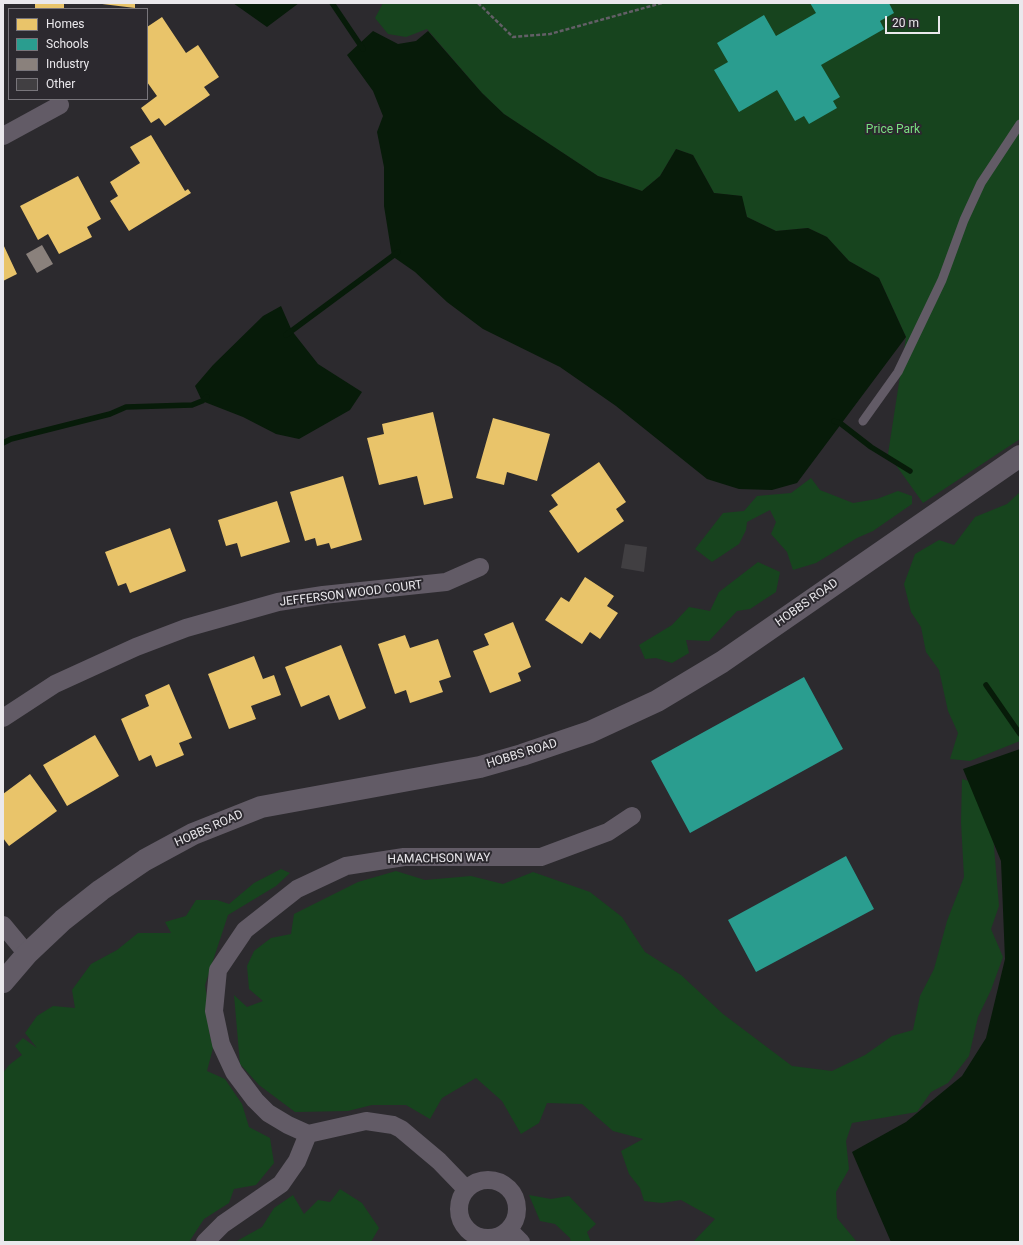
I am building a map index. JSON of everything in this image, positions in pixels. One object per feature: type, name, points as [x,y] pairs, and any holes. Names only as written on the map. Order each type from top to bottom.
[{"type":"street","points":[[3,136],[60,106]]},
{"type":"street","name":"HOBBS ROAD","points":[[3,982],[27,954],[63,920],[101,890],[145,860],[193,834],[261,807],[480,766],[522,755],[590,732],[656,701],[722,662],[1020,456]]},
{"type":"street","name":"JEFFERSON WOOD COURT","points":[[3,718],[55,684],[136,647],[186,628],[278,602],[323,595],[446,582],[480,567]]},
{"type":"street","name":"HAMACHSON WAY","points":[[308,1134],[268,1113],[255,1100],[234,1072],[221,1044],[214,1011],[218,970],[245,930],[297,889],[346,866],[404,858],[541,857],[602,835],[632,816]]},
{"type":"street","points":[[3,925],[27,954]]},
{"type":"street","points":[[205,1242],[223,1224],[281,1184],[297,1161],[308,1134],[366,1121],[393,1125],[401,1129],[439,1162],[466,1189]]},
{"type":"street","points":[[486,1179],[496,1180],[505,1185],[512,1192],[516,1202],[517,1212],[515,1236],[492,1238],[483,1237],[474,1234],[467,1229],[461,1221],[459,1213],[459,1203],[466,1189],[476,1182],[486,1179]]},
{"type":"lane","points":[[863,421],[898,372],[942,280],[964,220],[981,184],[1020,124]]},
{"type":"path","points":[[478,3],[513,37],[550,34],[662,3]]},
{"type":"green space","name":"Price Park","points":[[383,3],[1020,3],[1020,439],[923,503],[888,454],[906,337],[879,278],[849,261],[827,237],[808,228],[776,231],[747,217],[741,196],[714,193],[693,155],[676,149],[660,176],[642,191],[598,176],[504,114],[482,93],[427,29],[406,37],[388,34],[375,18]]},
{"type":"green space","points":[[811,478],[820,490],[853,503],[877,499],[898,491],[912,496],[912,504],[873,531],[857,538],[816,563],[793,570],[787,552],[771,534],[776,522],[770,510],[747,522],[746,530],[739,544],[712,562],[695,549],[723,513],[744,511],[757,496],[791,493]]},
{"type":"green space","points":[[1020,492],[1020,741],[970,761],[950,759],[958,733],[948,711],[939,670],[926,652],[921,627],[911,612],[904,584],[915,554],[939,540],[954,545],[975,517],[1007,504]]},
{"type":"green space","points":[[758,562],[780,572],[776,592],[750,609],[737,611],[709,641],[686,640],[689,653],[672,663],[656,658],[645,659],[639,645],[672,625],[689,607],[710,611],[719,592]]},
{"type":"green space","points":[[962,779],[989,787],[999,906],[991,929],[1003,957],[991,990],[978,1017],[969,1056],[948,1083],[931,1092],[917,1112],[852,1123],[846,1141],[849,1169],[836,1192],[837,1218],[857,1242],[693,1242],[715,1219],[681,1200],[662,1203],[644,1201],[640,1188],[629,1174],[621,1151],[643,1139],[613,1131],[582,1104],[547,1103],[539,1123],[521,1134],[502,1101],[476,1078],[442,1098],[430,1119],[406,1105],[372,1105],[348,1111],[295,1112],[259,1085],[240,1064],[234,995],[247,1007],[263,1001],[249,989],[247,966],[254,951],[271,938],[291,934],[294,914],[358,882],[396,871],[425,880],[471,876],[503,884],[533,872],[590,892],[622,917],[645,952],[681,975],[723,1014],[792,1066],[832,1071],[865,1055],[892,1036],[913,1030],[920,996],[934,969],[947,921],[964,877],[961,822]]},
{"type":"green space","points":[[281,869],[290,873],[276,886],[228,915],[205,985],[209,1010],[209,1031],[213,1048],[207,1071],[225,1079],[242,1104],[249,1127],[270,1138],[274,1163],[256,1185],[234,1189],[229,1203],[204,1219],[189,1242],[3,1242],[3,1073],[9,1065],[22,1055],[15,1046],[23,1038],[37,1048],[25,1033],[37,1016],[53,1006],[75,1008],[72,990],[91,964],[117,950],[138,933],[171,933],[165,922],[186,916],[196,900],[217,900],[229,904],[254,883]]},
{"type":"green space","points":[[340,1189],[362,1203],[379,1228],[371,1242],[235,1242],[262,1227],[274,1208],[293,1195],[304,1214],[318,1200],[330,1202]]},
{"type":"green space","points":[[529,1195],[551,1199],[569,1196],[596,1224],[587,1232],[591,1242],[571,1242],[570,1238],[555,1224],[540,1221]]},
{"type":"shaded area","points":[[233,3],[299,3],[267,27]]},
{"type":"shaded area","points":[[373,31],[398,44],[416,41],[428,31],[482,93],[504,114],[598,176],[642,191],[660,176],[676,149],[693,155],[714,193],[742,196],[747,217],[776,231],[808,228],[827,237],[849,261],[879,278],[906,337],[797,483],[772,490],[739,489],[707,479],[616,406],[560,367],[483,329],[447,302],[415,272],[392,256],[384,206],[384,167],[377,132],[383,116],[373,91],[347,55]]},
{"type":"shaded area","points":[[281,306],[292,331],[318,364],[362,392],[350,410],[299,439],[276,434],[243,417],[202,401],[195,386],[213,365],[263,316]]},
{"type":"shaded area","points":[[1020,749],[1020,1242],[891,1242],[852,1152],[906,1122],[962,1076],[986,1038],[1005,959],[1001,861],[963,769]]},
{"type":"building: Homes","points":[[35,3],[64,3],[64,8],[35,8]]},
{"type":"building: Homes","points":[[94,3],[135,3],[135,8]]},
{"type":"building: Homes","points":[[162,17],[186,53],[198,45],[219,77],[204,87],[210,95],[165,126],[159,118],[151,123],[141,108],[157,96],[148,83],[148,26]]},
{"type":"building: Homes","points":[[151,135],[185,191],[188,189],[191,193],[129,231],[110,201],[118,196],[110,182],[140,163],[130,147]]},
{"type":"building: Homes","points":[[78,176],[101,219],[87,227],[92,237],[59,254],[48,234],[38,240],[20,206]]},
{"type":"building: Homes","points":[[3,244],[17,274],[3,281]]},
{"type":"building: Homes","points":[[433,412],[453,498],[424,505],[417,476],[379,485],[367,438],[384,434],[382,424]]},
{"type":"building: Homes","points":[[493,418],[550,434],[537,481],[507,472],[504,485],[476,478]]},
{"type":"building: Homes","points":[[599,462],[626,502],[616,509],[624,521],[578,553],[549,511],[558,505],[551,495]]},
{"type":"building: Homes","points":[[343,476],[362,540],[331,549],[329,543],[317,546],[315,538],[305,541],[290,492]]},
{"type":"building: Homes","points":[[277,501],[290,542],[241,557],[237,543],[226,546],[218,520]]},
{"type":"building: Homes","points":[[170,528],[186,571],[130,593],[126,583],[118,586],[105,552]]},
{"type":"building: Homes","points":[[585,577],[614,596],[607,606],[618,613],[600,639],[590,632],[582,644],[545,620],[561,597],[569,602]]},
{"type":"building: Homes","points":[[513,622],[531,667],[518,673],[521,681],[490,693],[473,651],[489,645],[484,634]]},
{"type":"building: Homes","points":[[405,635],[410,648],[438,639],[451,677],[439,681],[443,692],[410,703],[406,690],[395,694],[378,644]]},
{"type":"building: Homes","points":[[341,645],[366,708],[339,720],[329,695],[301,707],[285,667]]},
{"type":"building: Homes","points":[[254,656],[263,679],[274,675],[281,695],[251,706],[256,719],[229,729],[208,674]]},
{"type":"building: Homes","points":[[169,684],[192,738],[179,743],[184,755],[156,767],[151,755],[139,761],[121,719],[149,706],[145,695]]},
{"type":"building: Homes","points":[[95,735],[119,776],[67,806],[43,765]]},
{"type":"building: Homes","points":[[30,774],[57,811],[9,846],[3,838],[3,794]]},
{"type":"building: Schools","points":[[810,3],[889,3],[894,13],[880,21],[884,29],[821,65],[840,97],[833,101],[837,108],[809,124],[804,116],[795,121],[777,90],[739,112],[714,70],[728,62],[717,43],[764,15],[776,36],[816,13]]},
{"type":"building: Schools","points":[[804,677],[843,749],[690,833],[651,761]]},
{"type":"building: Schools","points":[[846,856],[874,909],[756,972],[728,920]]},
{"type":"building: Industry","points":[[42,245],[53,264],[37,273],[26,254]]},
{"type":"building: Other","points":[[625,544],[647,547],[644,572],[621,568]]},
{"type":"waterway","points":[[332,3],[363,49]]},
{"type":"waterway","points":[[286,335],[398,252]]},
{"type":"waterway","points":[[3,443],[11,439],[110,414],[126,407],[192,405],[207,397]]},
{"type":"waterway","points":[[834,421],[840,423],[871,447],[910,471]]},
{"type":"waterway","points":[[986,685],[1020,734]]}]
